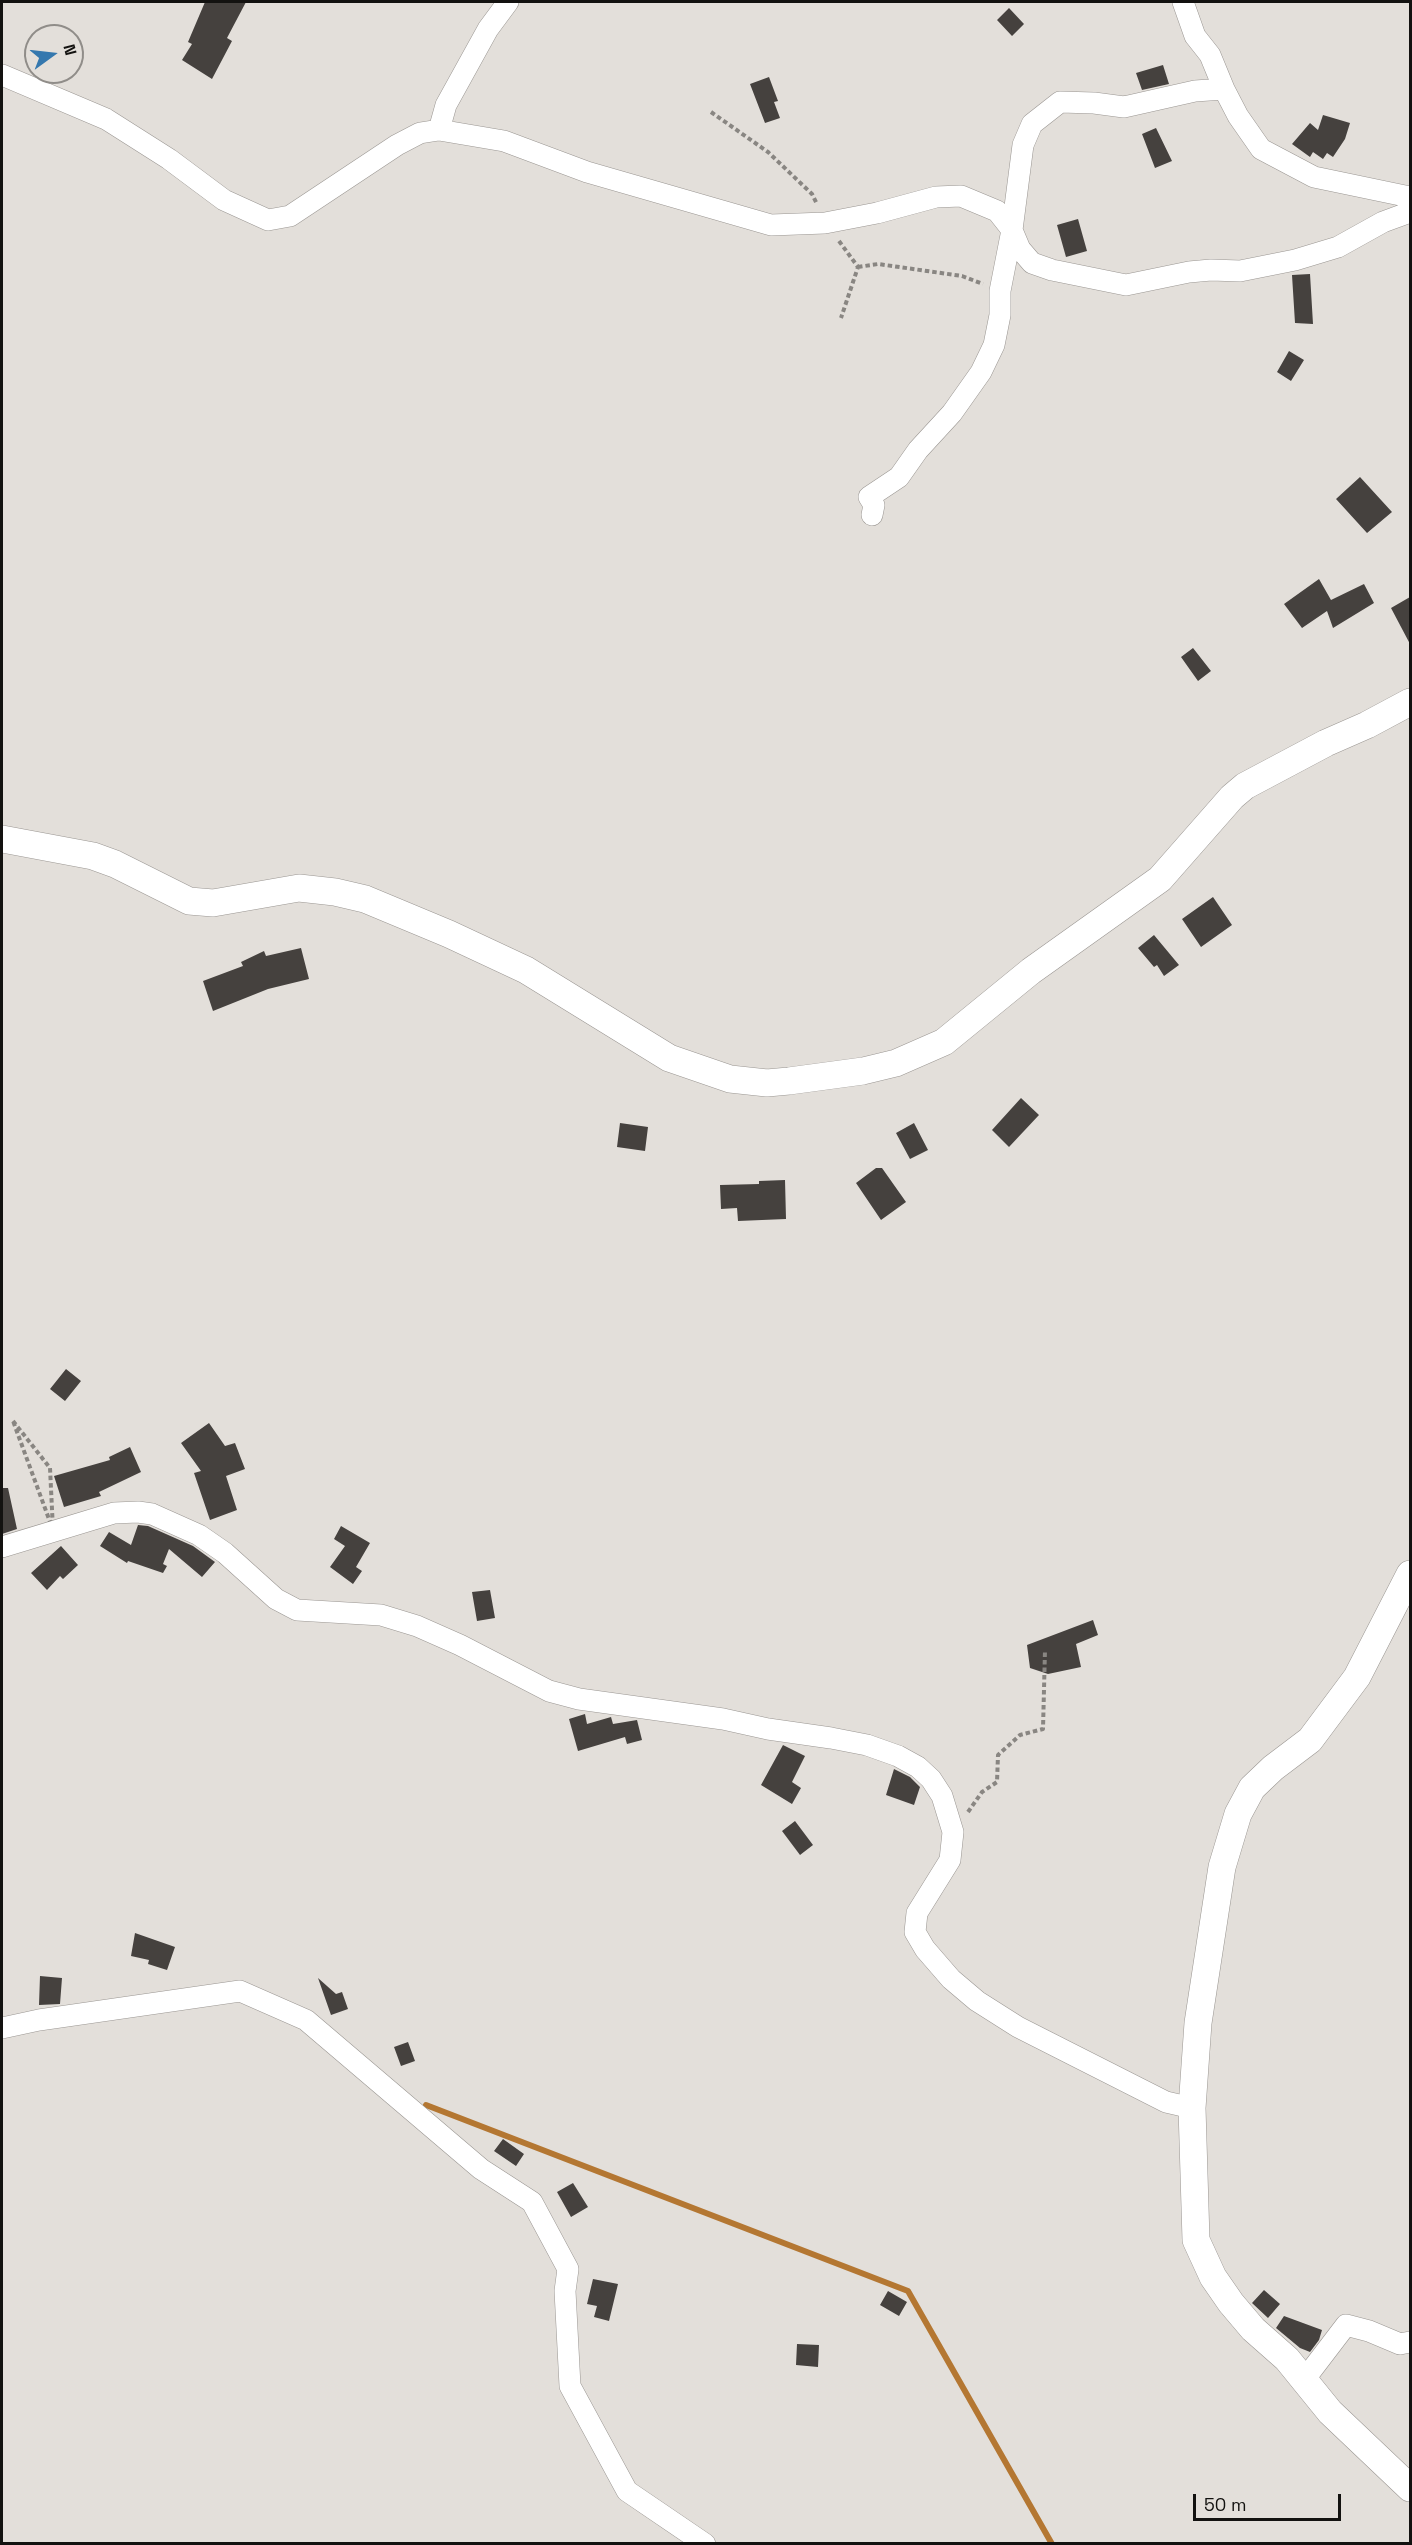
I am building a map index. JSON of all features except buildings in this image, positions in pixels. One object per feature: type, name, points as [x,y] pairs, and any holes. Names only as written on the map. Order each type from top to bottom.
[{"type":"main road","points":[[2,839],[93,856],[115,864],[189,901],[213,903],[299,888],[341,893],[365,899],[450,934],[526,970],[669,1058],[730,1079],[767,1083],[789,1081],[863,1071],[896,1062],[944,1042],[1031,971],[1160,879],[1232,797],[1245,786],[1410,702]]},
{"type":"main road","points":[[1410,1574],[1357,1677],[1310,1740],[1273,1768],[1252,1788],[1238,1814],[1222,1867],[1198,2023],[1192,2108],[1196,2240],[1213,2277],[1230,2303],[1253,2329],[1287,2359],[1330,2412],[1410,2488]]},
{"type":"street","points":[[439,130],[446,105],[488,29],[508,2]]},
{"type":"street","points":[[1183,2],[1195,36],[1210,55],[1238,116],[1261,149],[1314,177],[1410,197]]},
{"type":"street","points":[[2,75],[106,119],[168,159],[224,200],[268,220],[290,216],[397,145],[420,133],[439,130],[504,141],[587,172],[771,225],[834,221],[949,196],[961,196],[997,211],[1012,230],[1020,249],[1032,263],[1104,282],[1134,285],[1189,272],[1240,271],[1295,260],[1338,247],[1383,222],[1410,212]]},
{"type":"street","points":[[872,515],[874,505],[869,497],[900,477],[918,450],[952,413],[981,372],[994,345],[1000,315],[1000,291],[1012,230],[1021,151],[1032,124],[1060,102],[1125,107],[1195,91],[1224,89]]},
{"type":"street","points":[[2,1547],[114,1513],[152,1514],[199,1535],[225,1553],[276,1599],[297,1610],[381,1615],[417,1626],[549,1691],[579,1699],[723,1719],[878,1749],[908,1761],[931,1779],[942,1796],[953,1832],[950,1860],[917,1912],[915,1932],[925,1949],[951,1979],[977,2001],[1018,2026],[1166,2102],[1192,2108]]},
{"type":"street","points":[[2,2028],[39,2020],[240,1991],[306,2020],[481,2169],[532,2202],[568,2270],[565,2291],[570,2386],[627,2491],[705,2544]]},
{"type":"street","points":[[1304,2380],[1346,2325],[1369,2331],[1400,2344],[1410,2342]]},
{"type":"path","points":[[858,267],[878,264],[962,276],[1000,291]]},
{"type":"path","points":[[13,1421],[50,1468],[53,1530],[17,1432],[13,1421]]},
{"type":"path","points":[[953,1832],[982,1792],[997,1782],[998,1755],[1020,1736],[1043,1729],[1045,1650]]},
{"type":"waterway","points":[[426,2105],[908,2291],[1052,2544]]}]
